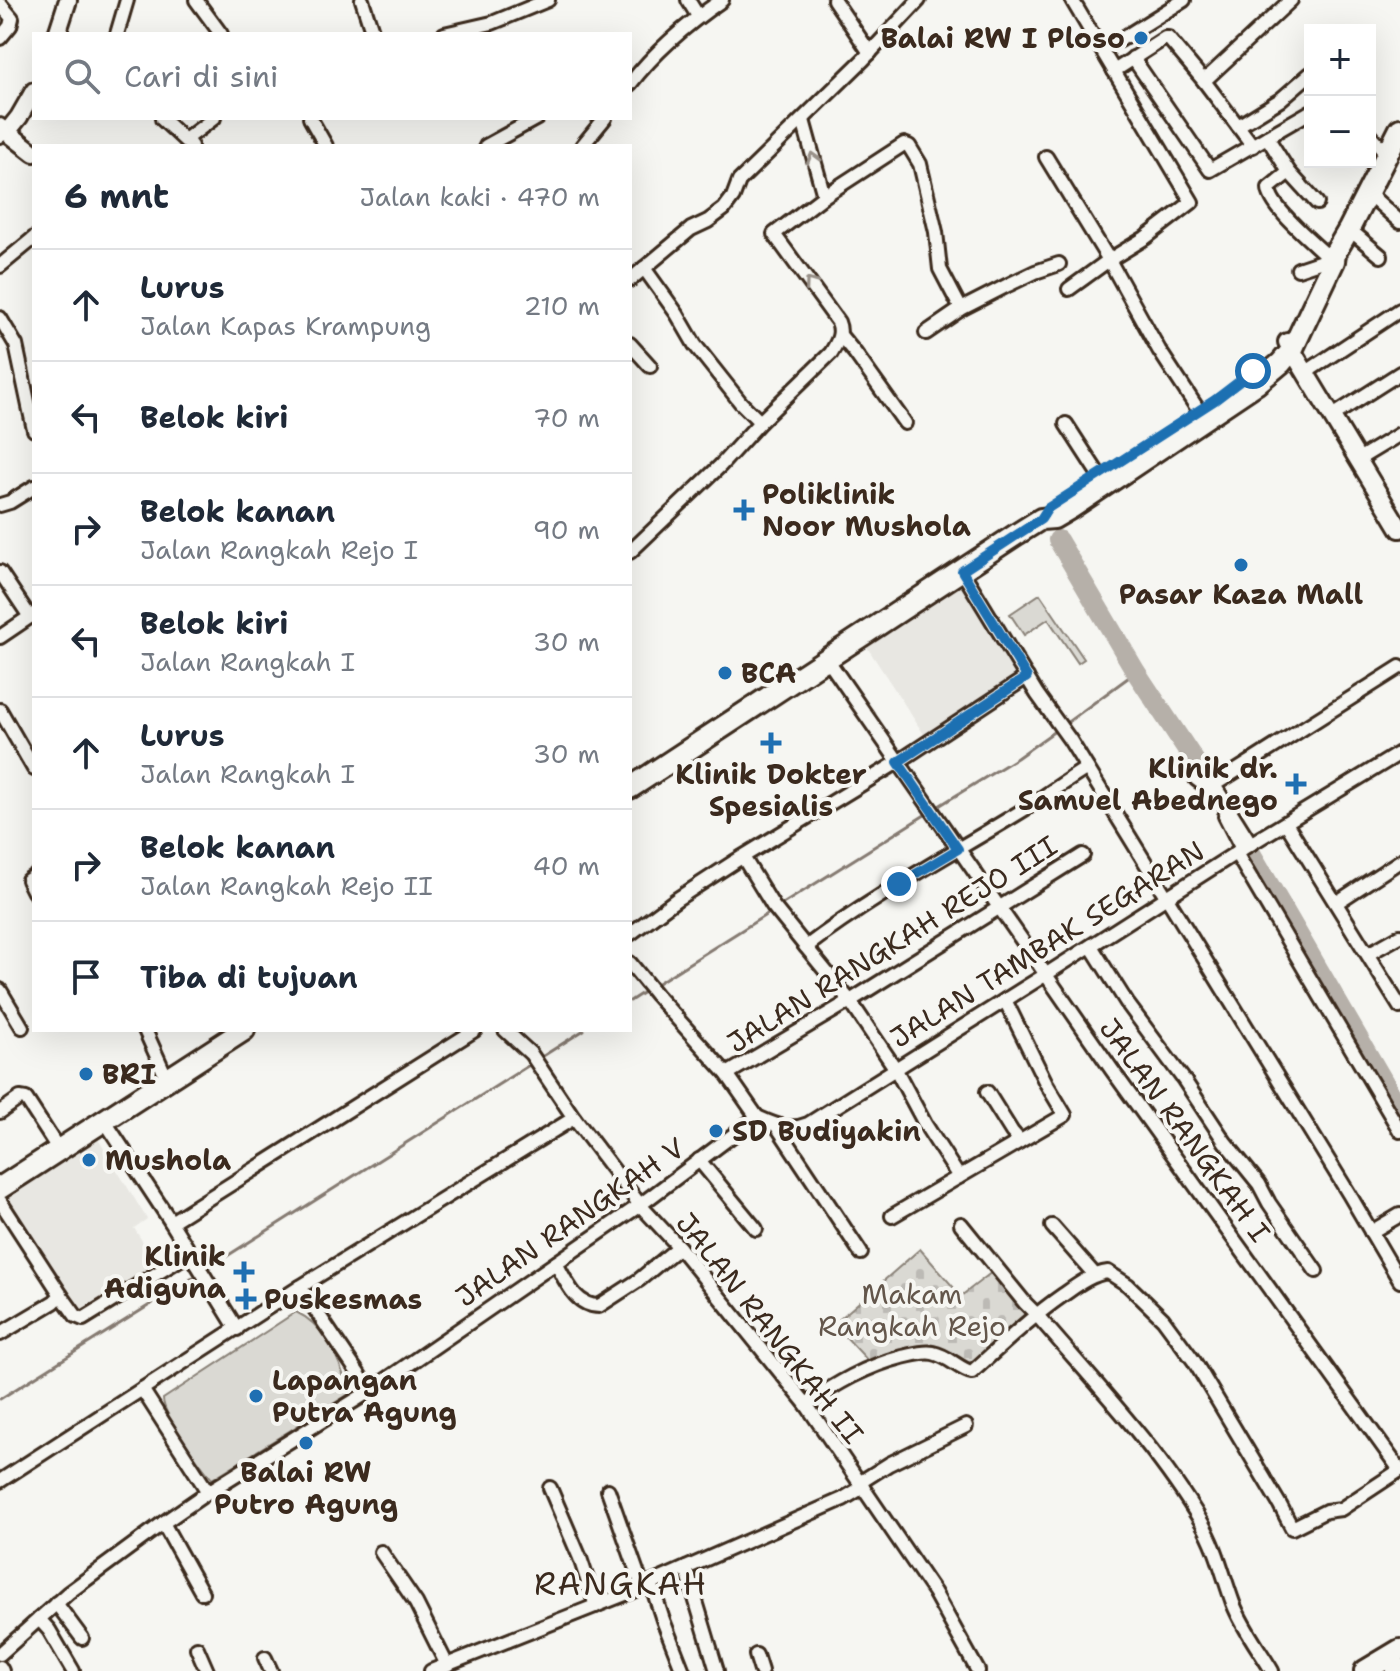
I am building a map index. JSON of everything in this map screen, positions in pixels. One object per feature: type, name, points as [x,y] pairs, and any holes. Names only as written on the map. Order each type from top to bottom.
[{"type":"main road","points":[[1041,519],[1054,518],[1071,508],[1221,409],[1281,363],[1329,258],[1369,194],[1396,140]]},
{"type":"main road","points":[[632,787],[1041,519],[1048,508],[1199,411],[1289,346]]},
{"type":"main road","points":[[0,1188],[241,1032]]},
{"type":"main road","points":[[1365,1671],[1400,1650]]},
{"type":"street","points":[[58,32],[68,0]]},
{"type":"street","points":[[118,32],[127,0]]},
{"type":"street","points":[[196,0],[220,32]]},
{"type":"street","points":[[362,0],[372,32]]},
{"type":"street","points":[[461,32],[496,28],[548,0]]},
{"type":"street","points":[[688,0],[698,16]]},
{"type":"street","points":[[632,82],[663,46],[722,0]]},
{"type":"street","points":[[834,0],[870,53]]},
{"type":"street","points":[[632,278],[691,229],[724,209],[739,181],[870,53],[919,0]]},
{"type":"street","points":[[1069,289],[1192,202],[1072,0]]},
{"type":"street","points":[[1120,40],[1184,0]]},
{"type":"street","points":[[1204,81],[1291,0]]},
{"type":"street","points":[[0,4],[12,18],[10,26],[0,38]]},
{"type":"street","points":[[1114,71],[1166,37],[1253,146]]},
{"type":"street","points":[[1133,58],[1210,170],[1304,115]]},
{"type":"street","points":[[1238,126],[1280,100],[1304,79]]},
{"type":"street","points":[[32,94],[19,117],[2,131],[32,152]]},
{"type":"street","points":[[163,120],[188,143],[212,120]]},
{"type":"street","points":[[311,120],[325,144]]},
{"type":"street","points":[[490,144],[533,120]]},
{"type":"street","points":[[584,144],[603,120]]},
{"type":"street","points":[[803,120],[824,196]]},
{"type":"street","points":[[1376,136],[1396,140]]},
{"type":"street","points":[[1267,137],[1289,172],[1317,203]]},
{"type":"street","points":[[632,550],[831,353],[840,335],[840,326],[774,234],[824,196],[906,144],[920,164],[936,232],[940,269],[961,309]]},
{"type":"street","points":[[1046,157],[1159,350],[1199,411]]},
{"type":"street","points":[[1289,172],[1269,188],[1269,195],[1329,258],[1298,269]]},
{"type":"street","points":[[1369,194],[1400,222]]},
{"type":"street","points":[[1349,229],[1381,256]]},
{"type":"street","points":[[0,266],[32,240]]},
{"type":"street","points":[[926,333],[961,309],[1035,272],[1059,264]]},
{"type":"street","points":[[644,268],[695,345],[760,422]]},
{"type":"street","points":[[1305,373],[1400,310]]},
{"type":"street","points":[[0,318],[16,345],[32,421]]},
{"type":"street","points":[[840,335],[905,423]]},
{"type":"street","points":[[632,346],[650,366]]},
{"type":"street","points":[[1289,346],[1357,460],[1394,506],[1400,529]]},
{"type":"street","points":[[1331,417],[1400,373]]},
{"type":"street","points":[[1066,424],[1099,475]]},
{"type":"street","points":[[1357,460],[1400,434]]},
{"type":"street","points":[[0,505],[32,488]]},
{"type":"street","points":[[962,571],[1070,740],[1400,1281]]},
{"type":"street","points":[[0,572],[32,615],[0,637]]},
{"type":"street","name":"JALAN RANGKAH I","points":[[827,659],[1045,975],[1400,1470]]},
{"type":"street","points":[[1243,849],[1230,810],[1214,785],[1400,667]]},
{"type":"street","points":[[632,933],[677,899],[898,762],[1027,677]]},
{"type":"street","points":[[0,710],[32,765]]},
{"type":"street","points":[[21,745],[32,740]]},
{"type":"street","name":"JALAN TAMBAK SEGARAN","points":[[757,1117],[792,1129],[808,1124],[1400,753]]},
{"type":"street","points":[[806,947],[838,923],[1087,768]]},
{"type":"street","points":[[1196,779],[1211,791],[1400,1131]]},
{"type":"street","points":[[1286,823],[1400,1007]]},
{"type":"street","name":"JALAN RANGKAH REJO III","points":[[727,1074],[1083,855]]},
{"type":"street","points":[[743,857],[776,910],[850,1001],[895,1068],[925,1124],[959,1177]]},
{"type":"street","points":[[1336,903],[1400,861]]},
{"type":"street","points":[[1368,954],[1400,936]]},
{"type":"street","points":[[1091,946],[1127,1003],[1225,1142],[1259,1184],[1316,1271]]},
{"type":"street","points":[[632,965],[727,1074],[757,1117]]},
{"type":"street","points":[[0,990],[22,1027]]},
{"type":"street","points":[[892,1216],[1065,1115],[1005,1000]]},
{"type":"street","points":[[146,1032],[167,1079]]},
{"type":"street","points":[[171,1222],[472,1032]]},
{"type":"street","name":"JALAN RANGKAH II","points":[[507,1032],[535,1059],[574,1118],[640,1205],[679,1247],[806,1404],[934,1592],[978,1671]]},
{"type":"street","points":[[987,1092],[1020,1141]]},
{"type":"street","points":[[0,1112],[20,1098],[26,1099],[59,1150]]},
{"type":"street","name":"JALAN RANGKAH V","points":[[0,1654],[56,1603],[163,1523],[370,1391],[640,1205],[757,1117]]},
{"type":"street","points":[[0,1481],[300,1287],[574,1118]]},
{"type":"street","points":[[104,1120],[237,1329]]},
{"type":"street","points":[[776,1125],[861,1253]]},
{"type":"street","points":[[699,1160],[756,1229]]},
{"type":"street","points":[[0,1201],[61,1295],[76,1316],[83,1319],[190,1253]]},
{"type":"street","points":[[1371,1232],[1400,1215]]},
{"type":"street","points":[[961,1224],[1143,1441],[1190,1504],[1214,1546],[1233,1604],[1272,1671]]},
{"type":"street","points":[[1052,1226],[1095,1275]]},
{"type":"street","points":[[556,1263],[576,1296],[594,1307],[639,1280],[679,1247]]},
{"type":"street","points":[[806,1404],[870,1366],[912,1355],[938,1354],[972,1372],[1036,1314],[1095,1275],[1108,1272],[1128,1285],[1163,1319],[1194,1361],[1292,1528],[1326,1511],[1341,1509],[1400,1470]]},
{"type":"street","points":[[300,1287],[370,1391]]},
{"type":"street","points":[[0,1334],[61,1295]]},
{"type":"street","points":[[142,1389],[208,1492]]},
{"type":"street","points":[[431,1671],[596,1606],[831,1504],[889,1464],[966,1426]]},
{"type":"street","points":[[550,1488],[580,1558],[596,1606]]},
{"type":"street","points":[[608,1490],[683,1671]]},
{"type":"street","points":[[163,1523],[202,1593]]},
{"type":"street","points":[[381,1552],[416,1603],[447,1665]]},
{"type":"street","points":[[686,1568],[717,1671]]},
{"type":"street","points":[[56,1603],[82,1638]]},
{"type":"street","points":[[39,1619],[73,1671]]},
{"type":"street","points":[[197,1648],[207,1671]]},
{"type":"street","points":[[756,1655],[761,1671]]},
{"type":"street","points":[[265,1658],[271,1671]]},
{"type":"shaded area","points":[[962,584],[1022,677],[927,739],[867,647]]},
{"type":"shaded area","points":[[98,1139],[147,1219],[134,1228],[156,1263],[78,1314],[5,1199]]},
{"type":"green space","points":[[1040,594],[1084,659],[1078,663],[1048,619],[1024,635],[1010,614]]},
{"type":"green space","name":"Makam Rangkah Rejo","points":[[920,1249],[961,1296],[992,1272],[1031,1312],[969,1368],[948,1355],[869,1362],[834,1324]]},
{"type":"green space","name":"Lapangan Putra Agung","points":[[296,1312],[316,1326],[331,1346],[349,1394],[212,1479],[175,1428],[163,1399]]},
{"type":"waterway","points":[[1058,540],[1136,672],[1221,801]]},
{"type":"waterway","points":[[1065,724],[1136,672]]},
{"type":"waterway","points":[[934,809],[1059,728]]},
{"type":"waterway","points":[[778,907],[928,813]]},
{"type":"waterway","points":[[1237,829],[1400,1110]]},
{"type":"waterway","points":[[653,986],[772,911]]},
{"type":"waterway","points":[[632,1000],[647,990]]},
{"type":"waterway","points":[[540,1058],[581,1032]]},
{"type":"waterway","points":[[205,1270],[534,1062]]},
{"type":"waterway","points":[[0,1399],[199,1274]]},
{"type":"place","name":"Balai RW I Ploso","points":[[1141,38]]},
{"type":"place","name":"Poliklinik Noor Mushola","points":[[744,510]]},
{"type":"place","name":"Pasar Kaza Mall","points":[[1241,565]]},
{"type":"place","name":"BCA","points":[[725,673]]},
{"type":"place","name":"Klinik Dokter Spesialis","points":[[771,743]]},
{"type":"place","name":"Klinik dr. Samuel Abednego","points":[[1296,784]]},
{"type":"place","name":"BRI","points":[[86,1074]]},
{"type":"place","name":"SD Budiyakin","points":[[716,1131]]},
{"type":"place","name":"Mushola","points":[[89,1160]]},
{"type":"place","name":"Klinik Adiguna","points":[[244,1272]]},
{"type":"place","name":"Puskesmas","points":[[246,1299]]},
{"type":"place","name":"Lapangan Putra Agung","points":[[256,1396]]},
{"type":"place","name":"Balai RW Putro Agung","points":[[306,1443]]},
{"type":"district","name":"RANGKAH","points":[[621,1584]]},
{"type":"route","points":[[899,884],[958,849],[898,762],[1027,677],[962,571],[1041,519],[1048,508],[1215,400],[1253,371]]}]
